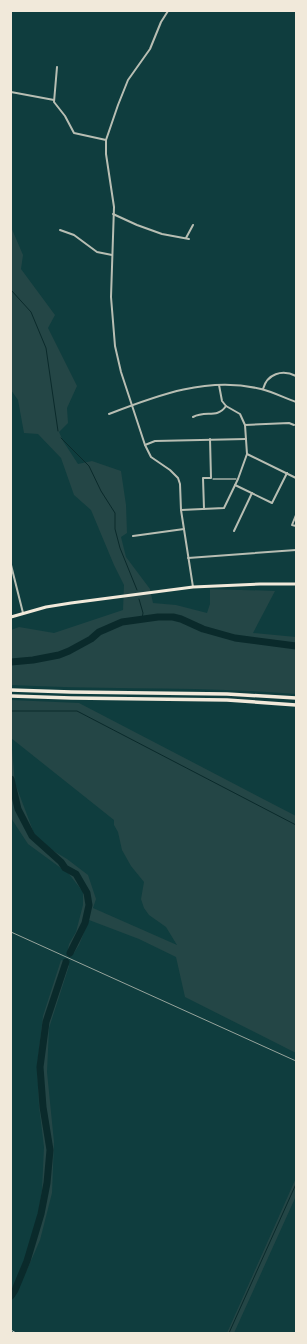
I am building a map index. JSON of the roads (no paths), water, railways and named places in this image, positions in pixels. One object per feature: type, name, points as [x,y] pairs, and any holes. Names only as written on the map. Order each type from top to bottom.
[{"type":"highway","points":[[11,690],[227,694],[296,698]]},
{"type":"highway","points":[[11,696],[227,700],[296,705]]},
{"type":"main road","points":[[11,617],[46,607],[193,587],[296,584]]},
{"type":"street","points":[[168,11],[161,22],[150,49],[128,80],[106,140],[106,154],[114,207],[112,297],[115,346],[121,372],[145,445],[151,456],[178,478],[181,510],[193,587]]},
{"type":"street","points":[[57,67],[54,100],[56,106],[66,116],[74,133],[106,140]]},
{"type":"street","points":[[11,92],[54,100]]},
{"type":"street","points":[[113,214],[154,232],[167,236],[188,239],[193,225]]},
{"type":"street","points":[[60,230],[74,235],[97,252],[112,255]]},
{"type":"street","points":[[262,389],[265,382],[274,373],[290,373],[296,376]]},
{"type":"street","points":[[181,510],[224,508],[248,454],[245,425],[240,414],[226,406],[222,401],[219,385]]},
{"type":"street","points":[[109,414],[177,390],[197,386],[239,385],[262,389],[296,402]]},
{"type":"street","points":[[193,417],[199,414],[219,413],[226,406]]},
{"type":"street","points":[[245,425],[289,423],[294,425]]},
{"type":"street","points":[[145,445],[155,441],[246,438]]},
{"type":"street","points":[[204,509],[203,478],[211,478],[210,439]]},
{"type":"street","points":[[248,454],[296,478]]},
{"type":"street","points":[[235,485],[272,503],[287,473]]},
{"type":"street","points":[[234,531],[252,493]]},
{"type":"street","points":[[296,515],[292,525],[296,526]]},
{"type":"street","points":[[132,536],[184,530]]},
{"type":"street","points":[[188,558],[296,550]]},
{"type":"street","points":[[11,565],[23,613]]},
{"type":"lane","points":[[11,1330],[16,1333]]},
{"type":"waterway","points":[[11,290],[31,312],[46,348],[58,431]]},
{"type":"waterway","points":[[61,438],[89,466],[101,491],[115,513],[115,529],[120,548],[137,590]]},
{"type":"waterway","points":[[139,599],[143,613],[142,619]]},
{"type":"waterway","points":[[11,662],[59,655],[91,639],[99,632],[122,622],[158,617],[173,617],[181,619],[203,629],[235,638],[296,646]]},
{"type":"waterway","points":[[11,711],[77,711],[296,825]]},
{"type":"waterway","points":[[11,779],[18,809],[32,836],[61,862],[65,868],[76,874],[87,893],[89,905],[85,923],[70,953]]},
{"type":"waterway","points":[[11,1296],[27,1261],[41,1214],[47,1183],[50,1150],[43,1107],[40,1067],[46,1022],[66,962]]},
{"type":"waterway","points":[[229,1333],[296,1184]]},
{"type":"railway","points":[[11,932],[296,1061]]}]
